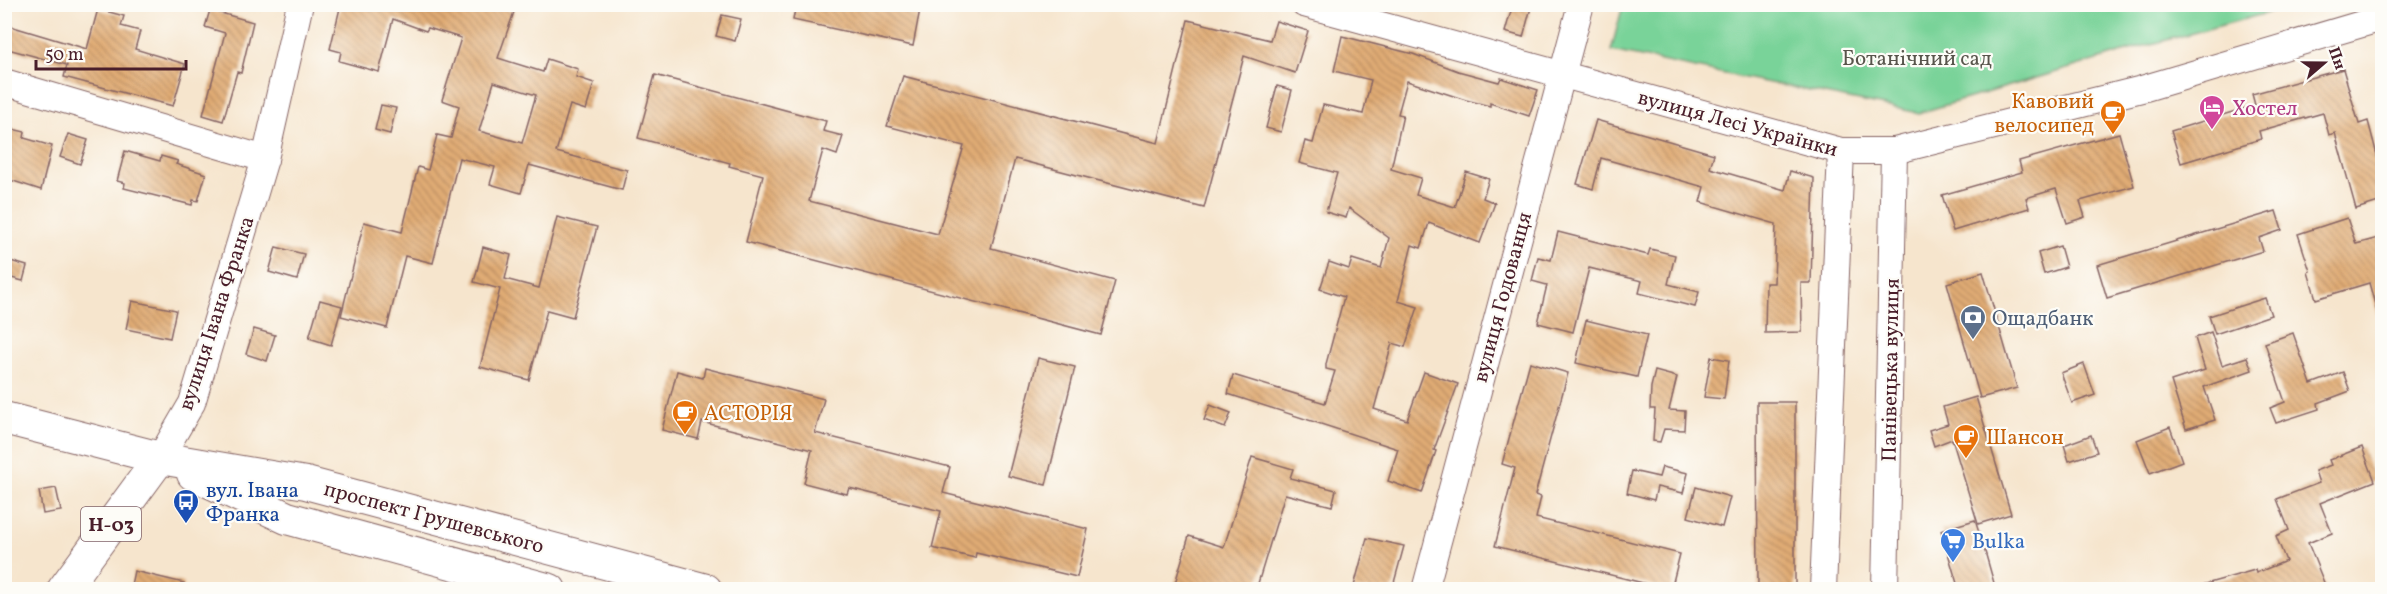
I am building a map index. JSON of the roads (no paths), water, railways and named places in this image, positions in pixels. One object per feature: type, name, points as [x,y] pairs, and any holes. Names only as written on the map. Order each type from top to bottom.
[{"type":"main road","name":"проспект Грушевського","points":[[4,418],[160,458],[306,483],[706,590]]},
{"type":"main road","name":"проспект Грушевського","points":[[160,458],[287,518],[550,590]]},
{"type":"main road","name":"вулиця Івана Франка","points":[[63,590],[160,458]]},
{"type":"street","name":"вулиця Івана Франка","points":[[160,458],[192,403],[265,159],[300,4]]},
{"type":"street","name":"вулиця Лесі Українки","points":[[1304,4],[1841,151],[1894,151],[2142,89],[2381,22]]},
{"type":"street","name":"вулиця Годованця","points":[[1425,590],[1581,4]]},
{"type":"street","points":[[4,82],[265,159]]},
{"type":"street","points":[[1823,590],[1841,151]]},
{"type":"street","name":"Панівецька вулиця","points":[[1885,590],[1894,151]]},
{"type":"place","name":"Хостел","points":[[2212,131]]},
{"type":"place","name":"Кавовий велосипед","points":[[2113,136]]},
{"type":"place","name":"Ощадбанк","points":[[1973,341]]},
{"type":"place","name":"АСТОРІЯ","points":[[685,436]]},
{"type":"place","name":"Шансон","points":[[1966,460]]},
{"type":"place","name":"вул. Івана Франка","points":[[186,525]]},
{"type":"place","name":"Bulka","points":[[1953,564]]},
{"type":"park label","name":"Ботанічний сад","points":[[1917,58]]}]
